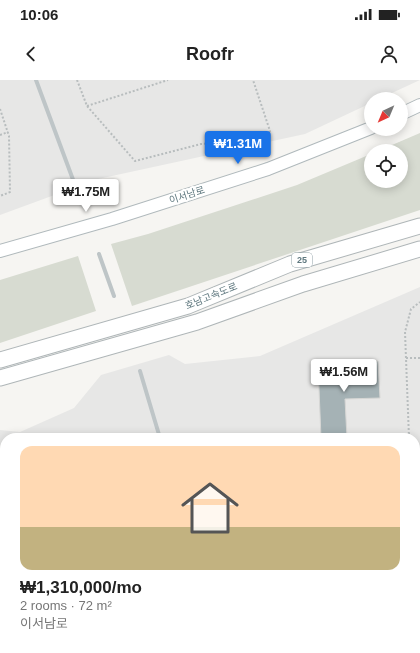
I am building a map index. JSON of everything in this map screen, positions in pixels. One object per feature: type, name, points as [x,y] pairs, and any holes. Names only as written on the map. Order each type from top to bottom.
[{"type":"highway","name":"호남고속도로","points":[[0,360],[188,306],[290,264],[420,226]]},
{"type":"highway","name":"호남고속도로","points":[[0,378],[196,322],[303,284],[420,249]]},
{"type":"main road","points":[[408,111],[420,105]]},
{"type":"main road","name":"이서남로","points":[[0,251],[112,219],[260,171],[364,131]]},
{"type":"lane","points":[[36,80],[75,185]]},
{"type":"lane","points":[[99,254],[114,296]]},
{"type":"lane","points":[[140,371],[159,433]]},
{"type":"path","points":[[77,80],[87,106],[135,161],[201,144],[266,137],[270,131],[252,80]]},
{"type":"path","points":[[87,106],[168,80]]},
{"type":"path","points":[[0,109],[8,132],[10,192],[0,196]]},
{"type":"path","points":[[0,135],[8,132]]},
{"type":"path","points":[[409,433],[405,332],[410,309],[420,302]]},
{"type":"path","points":[[406,358],[420,358]]},
{"type":"shaded area","points":[[0,80],[420,80],[394,92],[364,92],[364,106],[305,134],[98,179],[0,215]]},
{"type":"shaded area","points":[[420,133],[420,210],[132,306],[111,244],[148,234],[297,185],[364,157],[364,188],[408,188],[408,144],[394,144]]},
{"type":"shaded area","points":[[78,256],[96,311],[0,343],[0,280]]},
{"type":"shaded area","points":[[420,287],[420,433],[0,433],[0,430],[20,432],[74,408],[101,375],[169,355],[185,364],[260,356]]},
{"type":"building","points":[[378,361],[380,398],[345,399],[347,433],[321,433],[318,364]]}]
